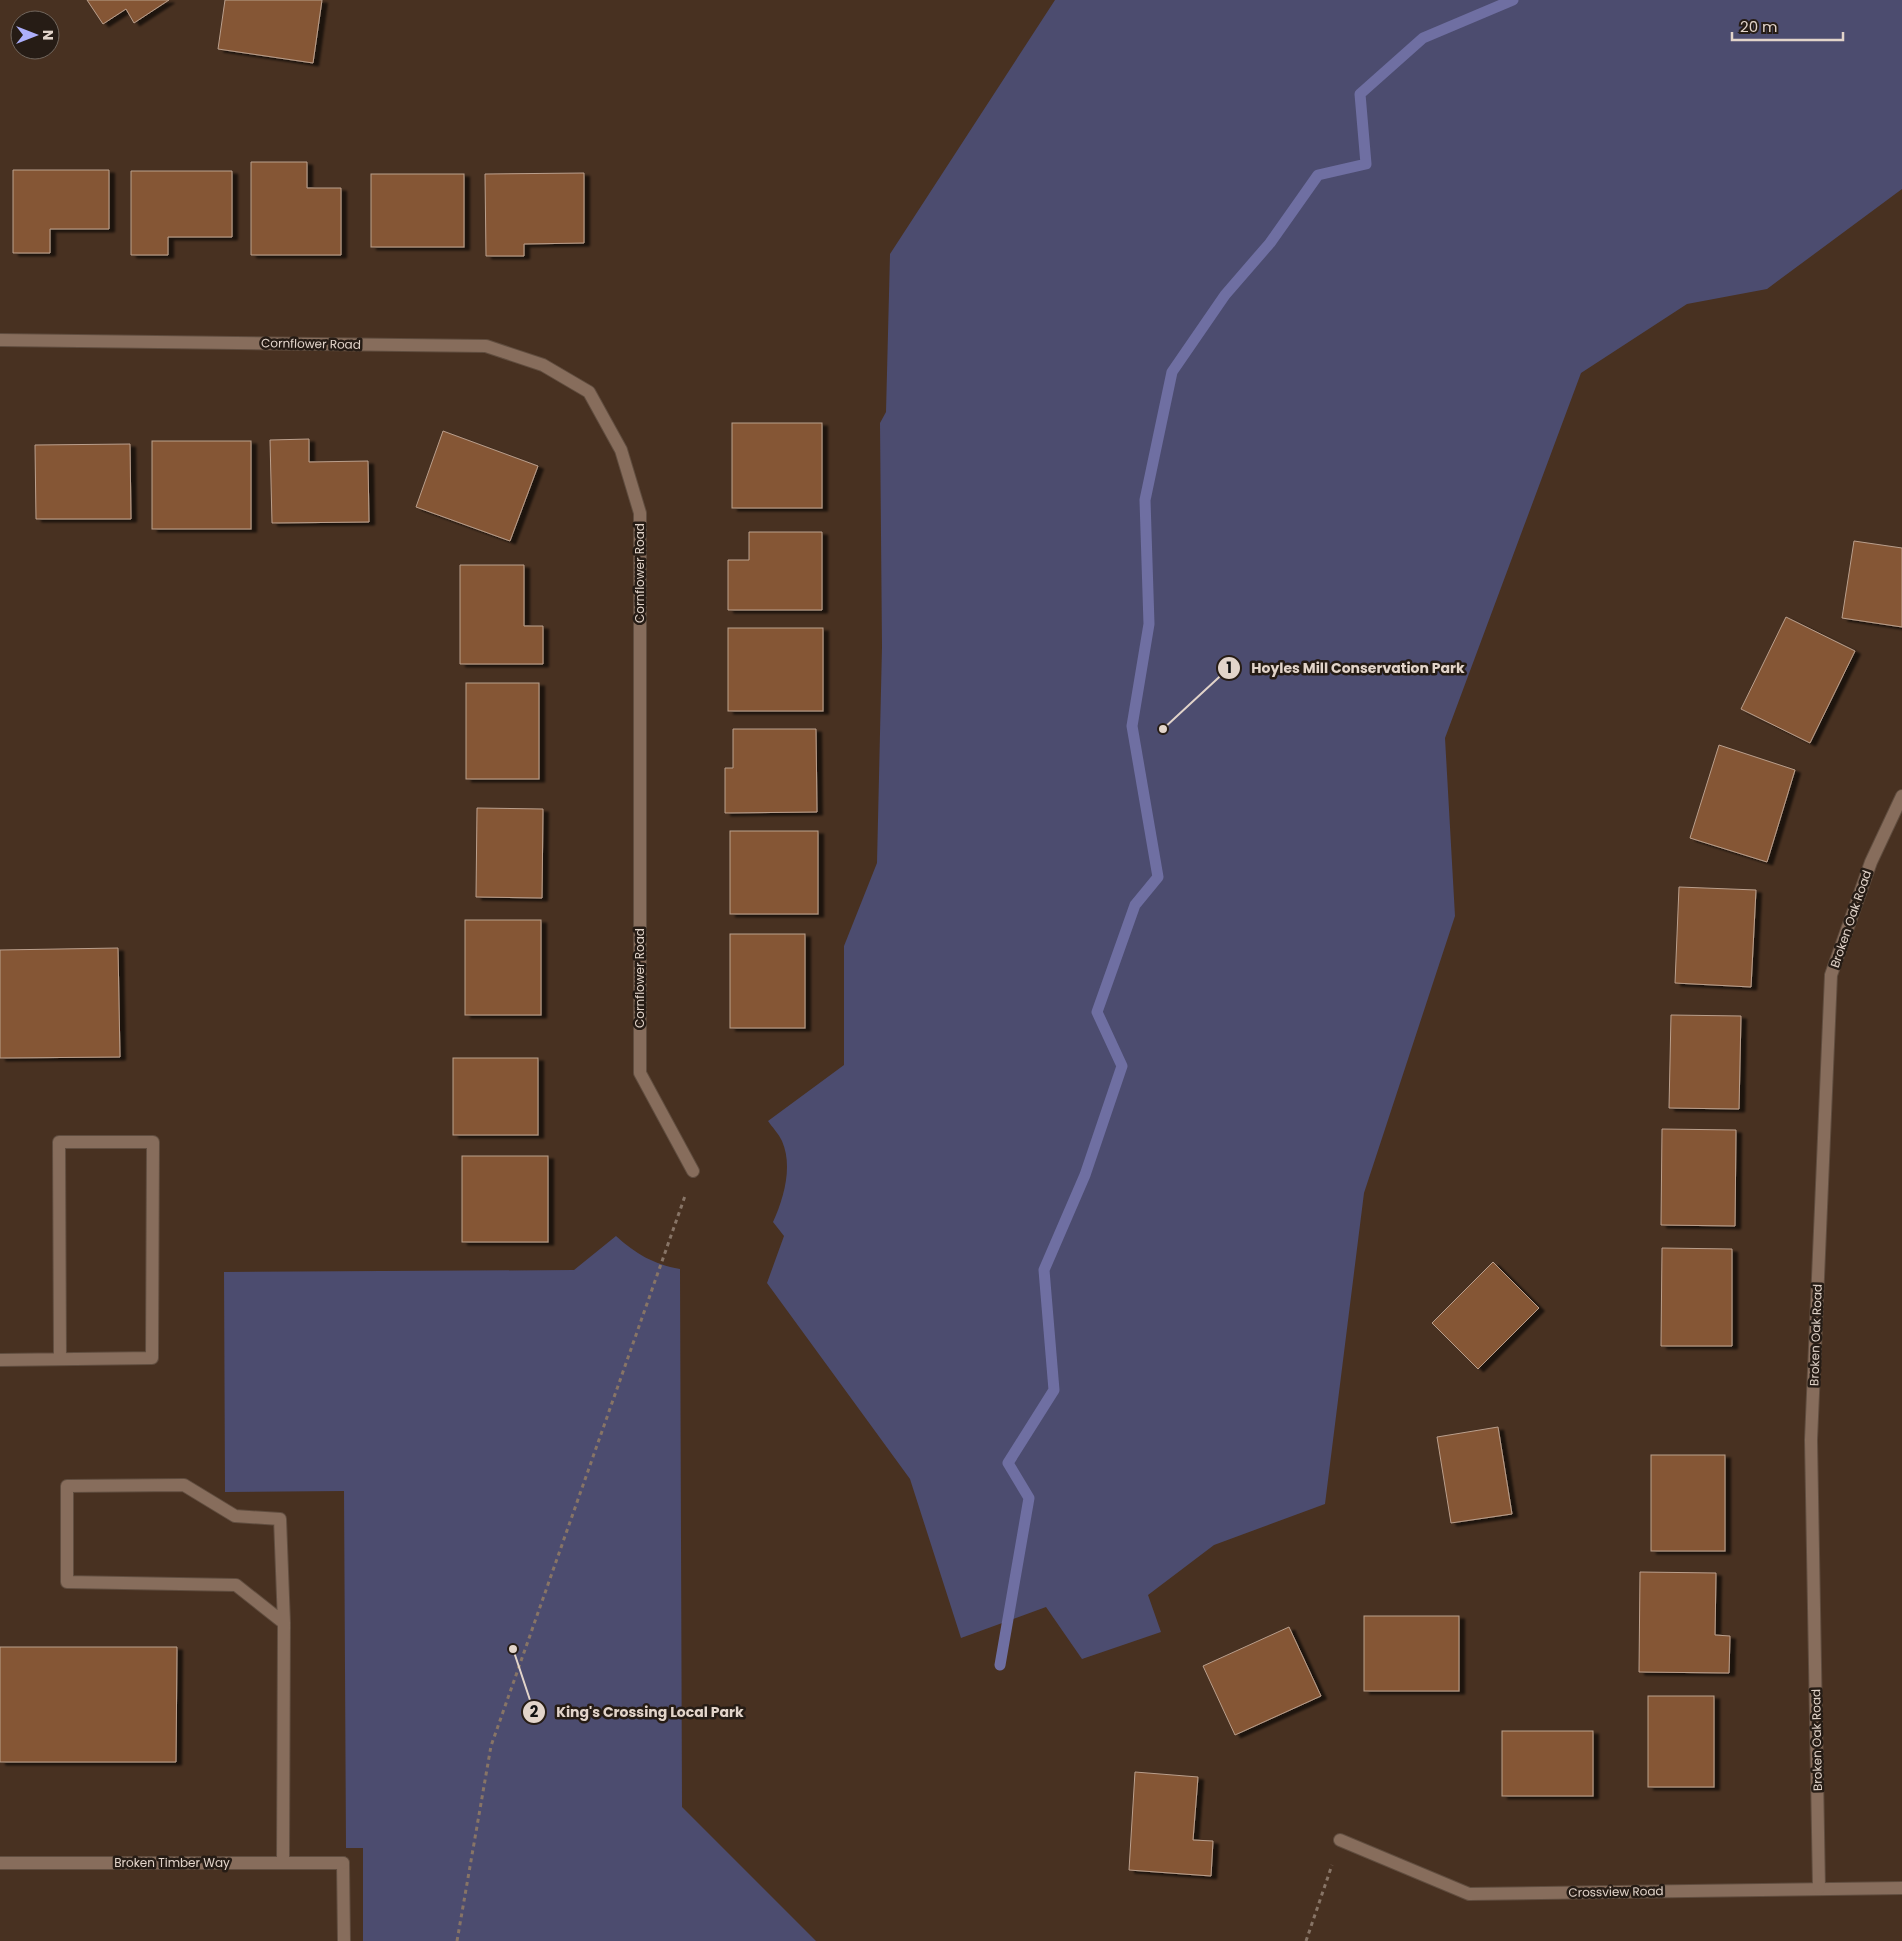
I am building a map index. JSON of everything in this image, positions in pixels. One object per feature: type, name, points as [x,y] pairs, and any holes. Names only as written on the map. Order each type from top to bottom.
[{"type":"street","name":"Cornflower Road","points":[[0,340],[486,346],[542,365],[589,392],[621,450],[640,513],[640,1073],[693,1171]]},
{"type":"street","name":"Broken Oak Road","points":[[1820,1888],[1812,1440],[1831,975],[1871,862],[1902,796]]},
{"type":"street","points":[[0,1360],[152,1358],[153,1142],[59,1142],[60,1359]]},
{"type":"street","points":[[283,1863],[284,1623],[280,1519],[235,1516],[184,1485],[67,1486],[67,1582],[236,1584],[284,1623]]},
{"type":"street","name":"Crossview Road","points":[[1340,1840],[1469,1894],[1902,1888]]},
{"type":"street","name":"Broken Timber Way","points":[[0,1863],[343,1863],[344,1941]]},
{"type":"path","points":[[457,1941],[491,1746],[693,1171]]},
{"type":"path","points":[[1306,1941],[1340,1840]]},
{"type":"shaded area","points":[[1055,0],[1902,0],[1902,189],[1767,289],[1687,304],[1581,373],[1445,738],[1455,916],[1364,1193],[1325,1504],[1214,1545],[1148,1595],[1161,1632],[1082,1659],[1046,1607],[961,1638],[910,1479],[767,1283],[784,1236],[773,1222],[781,1203],[787,1171],[787,1161],[782,1141],[768,1121],[844,1065],[844,946],[877,863],[882,647],[880,423],[886,412],[890,254]]},
{"type":"shaded area","points":[[616,1236],[645,1257],[680,1269],[682,1807],[816,1941],[363,1941],[363,1848],[346,1848],[344,1491],[225,1492],[224,1272],[574,1270]]},
{"type":"building","points":[[87,0],[169,0],[134,23],[126,9],[103,24]]},
{"type":"building","points":[[225,0],[322,0],[313,63],[218,49]]},
{"type":"building","points":[[251,162],[307,162],[307,188],[341,188],[341,255],[251,255]]},
{"type":"building","points":[[13,170],[109,170],[109,229],[50,229],[50,253],[13,253]]},
{"type":"building","points":[[131,171],[232,171],[232,237],[168,237],[168,255],[131,255]]},
{"type":"building","points":[[584,173],[584,243],[524,244],[524,256],[486,256],[485,174]]},
{"type":"building","points":[[371,174],[464,174],[464,247],[371,247]]},
{"type":"building","points":[[732,423],[822,423],[822,508],[732,508]]},
{"type":"building","points":[[443,431],[538,466],[510,541],[416,507]]},
{"type":"building","points":[[309,439],[309,462],[368,461],[369,522],[272,523],[270,440]]},
{"type":"building","points":[[152,441],[251,441],[251,529],[152,529]]},
{"type":"building","points":[[130,444],[131,519],[36,519],[35,445]]},
{"type":"building","points":[[749,532],[822,532],[822,610],[728,610],[728,560],[749,560]]},
{"type":"building","points":[[1854,541],[1902,548],[1902,627],[1842,618]]},
{"type":"building","points":[[460,565],[524,565],[524,626],[543,626],[543,664],[460,664]]},
{"type":"building","points":[[1786,617],[1855,651],[1810,743],[1741,709]]},
{"type":"building","points":[[728,628],[823,628],[823,711],[728,711]]},
{"type":"building","points":[[466,683],[539,683],[539,779],[466,779]]},
{"type":"building","points":[[733,729],[816,729],[817,812],[725,813],[725,768],[733,768]]},
{"type":"building","points":[[1719,745],[1795,770],[1767,862],[1690,838]]},
{"type":"building","points":[[477,808],[543,809],[542,898],[476,897]]},
{"type":"building","points":[[730,831],[818,831],[818,914],[730,914]]},
{"type":"building","points":[[1679,887],[1756,890],[1751,987],[1675,983]]},
{"type":"building","points":[[465,920],[541,920],[541,1015],[465,1015]]},
{"type":"building","points":[[730,934],[805,934],[805,1028],[730,1028]]},
{"type":"building","points":[[118,948],[120,1057],[0,1058],[0,950]]},
{"type":"building","points":[[1671,1015],[1741,1016],[1739,1109],[1669,1108]]},
{"type":"building","points":[[453,1058],[538,1058],[538,1135],[453,1135]]},
{"type":"building","points":[[1662,1129],[1736,1130],[1735,1226],[1661,1225]]},
{"type":"building","points":[[462,1156],[548,1156],[548,1242],[462,1242]]},
{"type":"building","points":[[1662,1248],[1732,1249],[1732,1346],[1661,1346]]},
{"type":"building","points":[[1493,1262],[1539,1308],[1478,1369],[1432,1323]]},
{"type":"building","points":[[1498,1427],[1512,1514],[1451,1523],[1437,1437]]},
{"type":"building","points":[[1651,1455],[1725,1455],[1725,1551],[1651,1551]]},
{"type":"building","points":[[1640,1572],[1716,1573],[1715,1635],[1730,1636],[1729,1673],[1639,1672]]},
{"type":"building","points":[[1364,1616],[1459,1616],[1459,1691],[1364,1691]]},
{"type":"building","points":[[1289,1627],[1321,1696],[1235,1735],[1203,1666]]},
{"type":"building","points":[[0,1647],[177,1647],[176,1762],[0,1762]]},
{"type":"building","points":[[1648,1696],[1714,1696],[1714,1787],[1648,1787]]},
{"type":"building","points":[[1502,1731],[1593,1731],[1593,1796],[1502,1796]]},
{"type":"building","points":[[1135,1772],[1198,1777],[1193,1840],[1213,1841],[1211,1876],[1129,1870]]},
{"type":"waterway","points":[[1000,1665],[1029,1498],[1008,1463],[1054,1390],[1044,1270],[1085,1175],[1122,1066],[1097,1012],[1135,905],[1158,877],[1132,726],[1149,624],[1145,500],[1172,372],[1225,295],[1270,243],[1318,175],[1366,164],[1360,94],[1423,38],[1513,0]]},
{"type":"place","name":"Hoyles Mill Conservation Park","points":[[1163,729]]},
{"type":"place","name":"King's Crossing Local Park","points":[[513,1649]]}]
